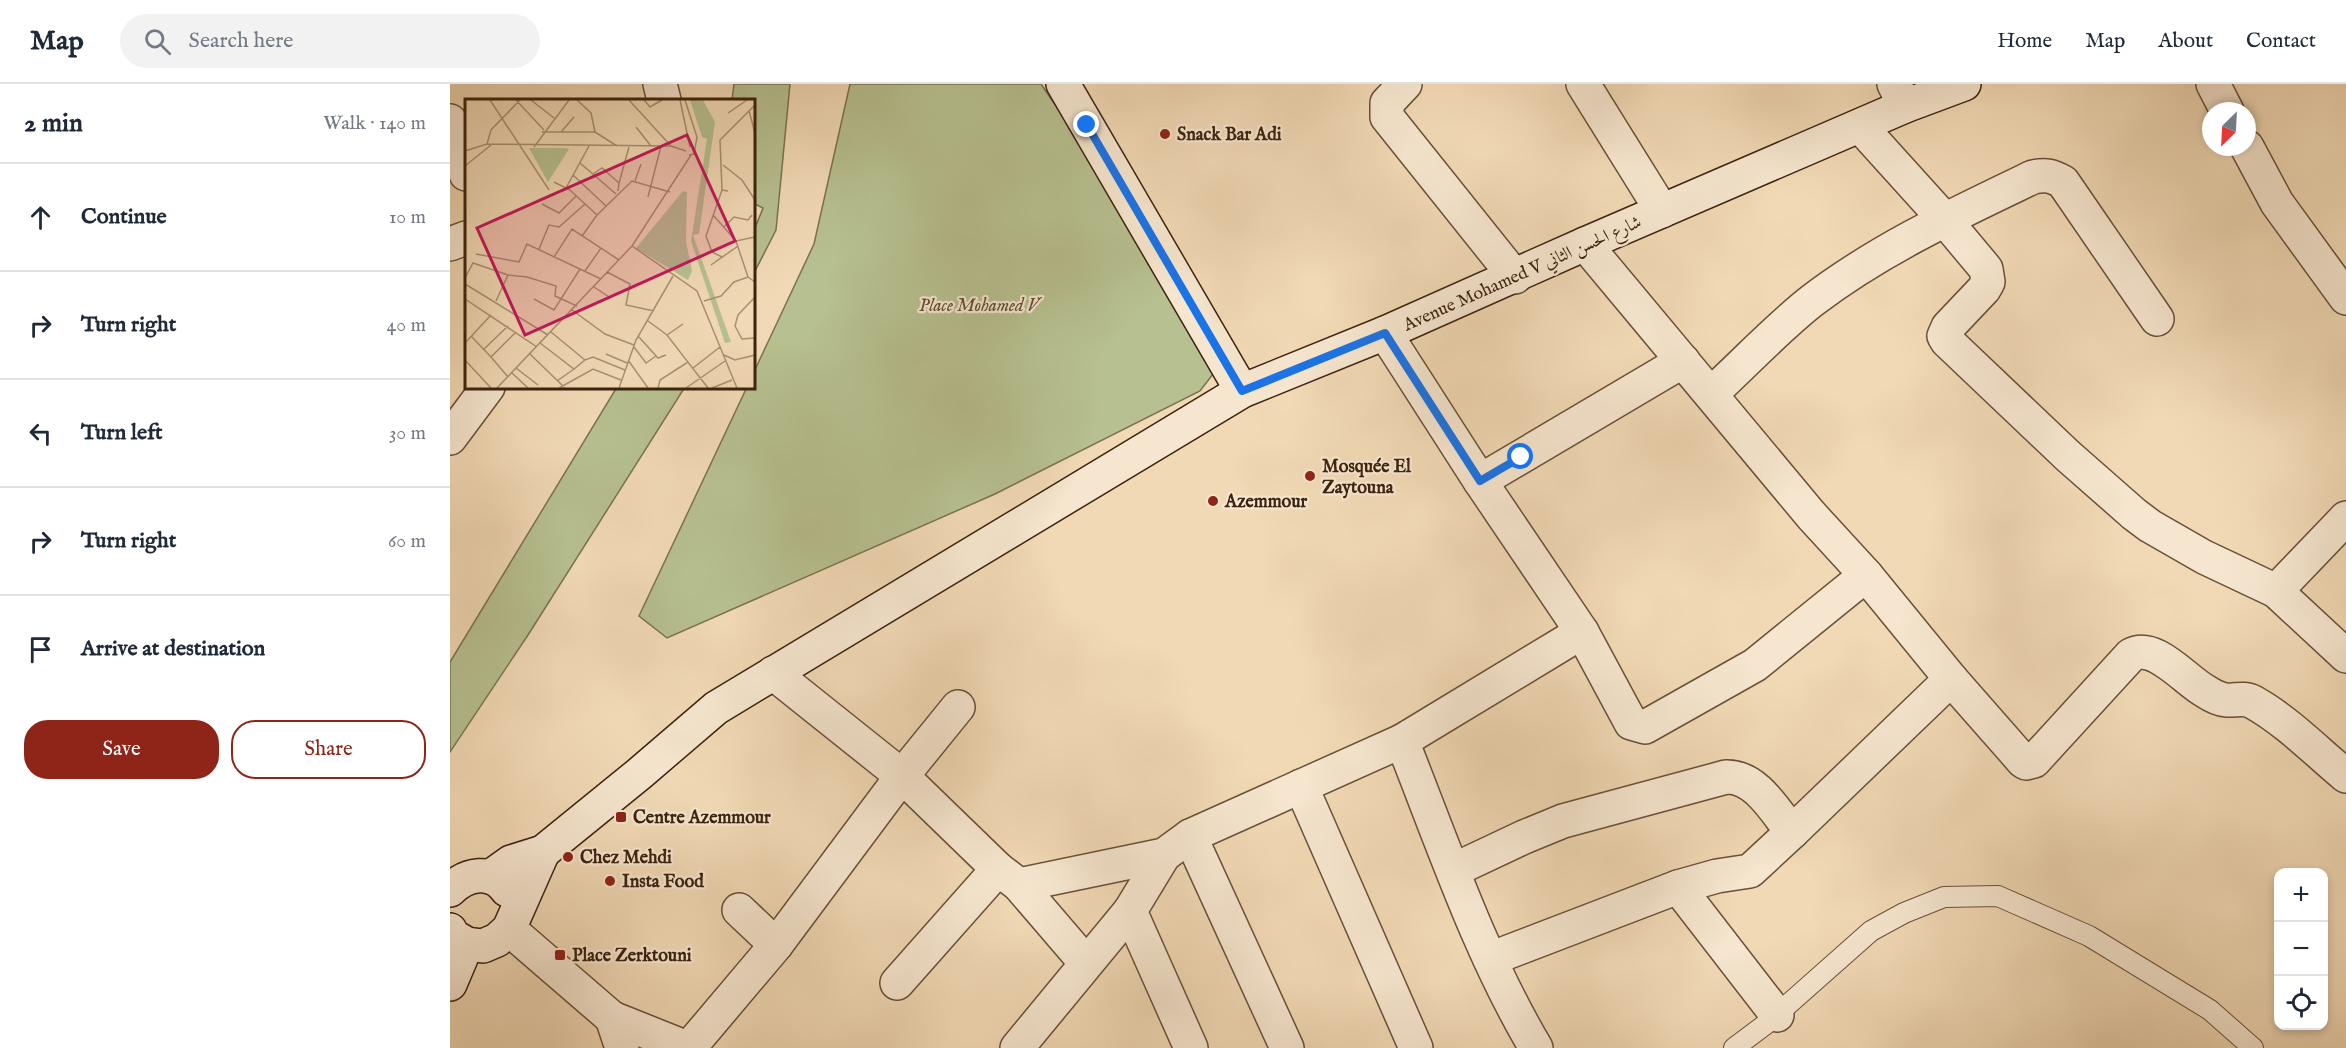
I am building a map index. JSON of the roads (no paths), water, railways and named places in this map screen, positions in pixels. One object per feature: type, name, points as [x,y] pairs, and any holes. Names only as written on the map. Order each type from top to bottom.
[{"type":"street","points":[[660,84],[664,99]]},
{"type":"street","points":[[1063,84],[1242,391]]},
{"type":"street","points":[[1405,84],[1387,103],[1387,117],[1515,277]]},
{"type":"street","points":[[1583,84],[1662,211]]},
{"type":"street","name":"Avenue Mohamed V شارع الحسن الثاني","points":[[543,852],[716,708],[1242,391],[1385,333],[1860,126],[1900,95],[1964,84]]},
{"type":"street","points":[[2213,84],[2222,102]]},
{"type":"street","points":[[450,121],[465,171]]},
{"type":"street","points":[[1860,126],[1945,220],[1986,269],[1989,276],[1984,289],[1948,327],[1944,336],[1947,341],[2068,456],[2150,526],[2204,557],[2276,591],[2346,656]]},
{"type":"street","points":[[2252,156],[2277,203],[2346,298]]},
{"type":"street","points":[[1711,394],[1812,301],[1886,252],[1945,220],[2033,177],[2044,174],[2063,182],[2157,319]]},
{"type":"street","points":[[450,244],[465,238]]},
{"type":"street","points":[[1585,244],[1811,515],[1866,575],[1951,679],[2022,760],[2034,761],[2131,655],[2136,652],[2147,652],[2157,656],[2202,690],[2218,699],[2251,701],[2289,728],[2346,776]]},
{"type":"street","points":[[1385,333],[1480,481],[1582,632],[1631,723],[1645,727],[1755,665],[1866,575]]},
{"type":"street","points":[[1480,481],[1683,361]]},
{"type":"street","points":[[450,438],[487,388]]},
{"type":"street","points":[[2276,591],[2346,518]]},
{"type":"street","points":[[1017,1048],[1130,911],[1164,855],[1190,836],[1402,741],[1582,632]]},
{"type":"street","points":[[773,673],[902,776],[1008,877],[1086,963]]},
{"type":"street","points":[[1490,959],[1678,887],[1717,876],[1750,871],[1951,679]]},
{"type":"street","points":[[450,890],[459,881],[474,875],[490,877],[503,885],[512,898],[511,922],[617,1033],[688,1048],[776,945],[902,776],[958,707]]},
{"type":"street","points":[[1402,741],[1490,959],[1518,1018],[1536,1048]]},
{"type":"street","points":[[1454,870],[1563,821],[1726,777],[1746,780],[1792,832]]},
{"type":"street","points":[[1301,786],[1416,1048]]},
{"type":"street","points":[[1190,836],[1287,1048]]},
{"type":"street","points":[[490,877],[512,862],[543,852]]},
{"type":"street","points":[[450,984],[458,937],[483,946],[497,940],[511,922],[543,852]]},
{"type":"street","points":[[897,983],[1008,877],[1164,855]]},
{"type":"street","points":[[1678,887],[1777,1015]]},
{"type":"street","points":[[739,910],[776,945]]},
{"type":"street","points":[[1130,911],[1191,1048]]},
{"type":"lane","points":[[1734,1048],[1777,1015],[1871,931],[1904,913],[1944,897],[1998,896],[2089,936],[2211,1010],[2253,1048]]},
{"type":"place","name":"Snack Bar Adi","points":[[1165,134]]},
{"type":"place","name":"Mosquée El Zaytouna","points":[[1310,476]]},
{"type":"place","name":"Azemmour","points":[[1213,501]]},
{"type":"place","name":"Centre Azemmour","points":[[621,817]]},
{"type":"place","name":"Chez Mehdi","points":[[568,857]]},
{"type":"place","name":"Insta Food","points":[[610,881]]},
{"type":"place","name":"Place Zerktouni","points":[[560,955]]},
{"type":"park label","name":"Place Mohamed V","points":[[979,305]]}]
